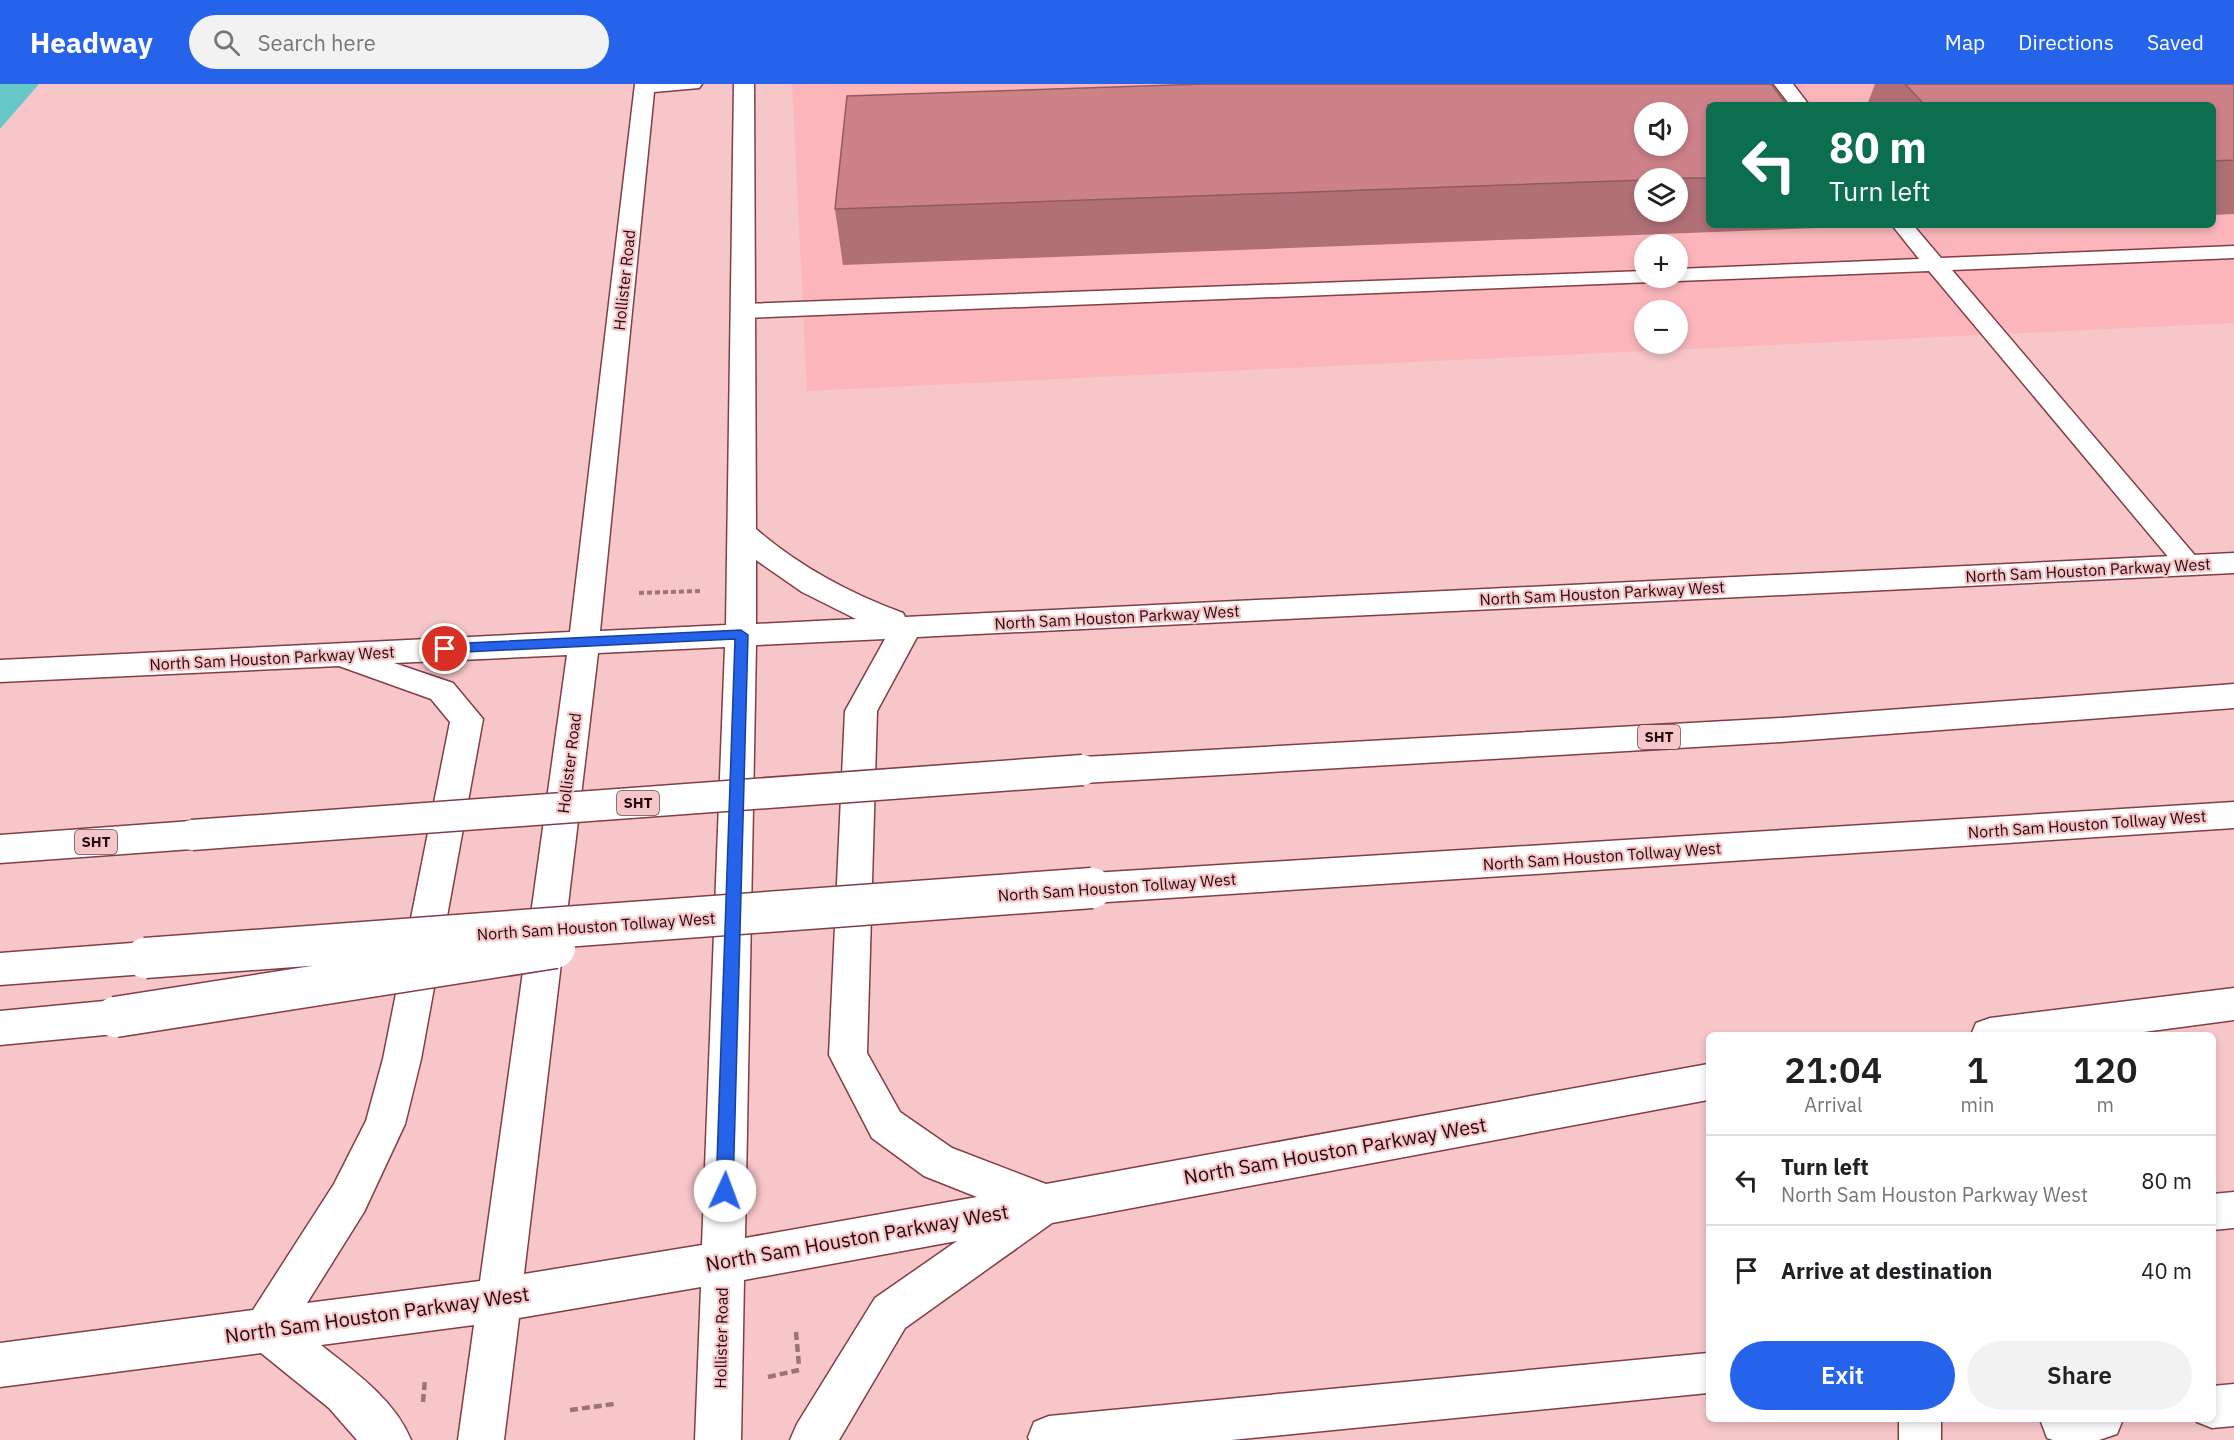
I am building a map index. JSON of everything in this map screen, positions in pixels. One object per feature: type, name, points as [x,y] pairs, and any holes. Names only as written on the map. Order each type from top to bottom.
[{"type":"main road","points":[[645,86],[692,84]]},
{"type":"main road","name":"Hollister Road","points":[[718,1440],[741,635],[744,84]]},
{"type":"main road","name":"Hollister Road","points":[[481,1440],[584,642],[645,86]]},
{"type":"main road","points":[[742,533],[765,555],[809,583],[854,608],[907,627],[861,711],[848,1054],[886,1125],[938,1162],[1046,1204]]},
{"type":"main road","name":"North Sam Houston Parkway West","points":[[0,671],[2234,563]]},
{"type":"main road","points":[[335,655],[442,691],[467,719],[402,1059],[385,1124],[349,1198],[266,1329],[345,1392],[388,1440]]},
{"type":"main road","name":"SHT","points":[[0,849],[1083,770],[1781,730],[2234,696]]},
{"type":"main road","name":"North Sam Houston Tollway West","points":[[0,969],[1092,888],[2234,815]]},
{"type":"main road","points":[[0,1028],[116,1017],[782,912]]},
{"type":"main road","points":[[2014,1032],[2234,1004]]},
{"type":"main road","name":"North Sam Houston Parkway West","points":[[0,1365],[499,1300],[723,1263],[1706,1082]]},
{"type":"main road","points":[[813,1440],[890,1313],[1046,1204]]},
{"type":"lane","points":[[1783,84],[1798,102]]},
{"type":"lane","points":[[1905,228],[2188,565]]},
{"type":"lane","points":[[1688,276],[2234,252]]},
{"type":"lane","points":[[742,311],[1634,277]]},
{"type":"lane","points":[[2216,1212],[2234,1210]]},
{"type":"lane","points":[[1049,1437],[1706,1373]]},
{"type":"lane","points":[[2216,1407],[2234,1405]]},
{"type":"lane","points":[[1920,1422],[1920,1440]]},
{"type":"lane","points":[[2061,1425],[2082,1422]]},
{"type":"path","points":[[639,593],[705,590]]},
{"type":"path","points":[[796,1332],[800,1370]]},
{"type":"path","points":[[570,1410],[614,1404]]},
{"type":"shaded area","points":[[792,84],[2234,84],[2234,323],[1688,349],[1688,300],[1634,300],[1634,352],[807,391]]},
{"type":"water","points":[[0,84],[39,84],[0,129]]},
{"type":"building","points":[[1204,84],[1771,84],[1785,102],[1706,102],[1706,178],[1688,178],[1688,168],[1634,168],[1634,180],[835,209],[847,96]]},
{"type":"building","points":[[1905,84],[2234,84],[2234,160],[2216,161],[2216,102],[1922,102]]},
{"type":"route","points":[[445,649],[741,635],[725,1191]]}]
